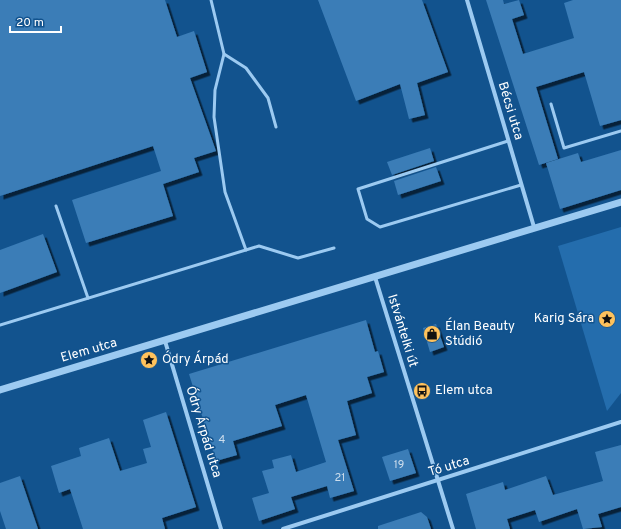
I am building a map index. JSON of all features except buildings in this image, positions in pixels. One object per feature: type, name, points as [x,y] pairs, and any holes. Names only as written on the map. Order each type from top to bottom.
[{"type":"street","name":"Bécsi utca","points":[[466,0],[534,227]]},
{"type":"street","name":"Elem utca","points":[[0,390],[375,277],[534,227],[621,202]]},
{"type":"street","name":"Istvántelki út","points":[[375,277],[453,529]]},
{"type":"street","name":"Ódry Árpád utca","points":[[165,341],[221,529]]},
{"type":"street","name":"Tó utca","points":[[283,529],[621,422]]},
{"type":"lane","points":[[211,0],[224,54],[215,90],[214,117],[225,192],[246,250]]},
{"type":"lane","points":[[224,54],[246,68],[268,98],[276,127]]},
{"type":"lane","points":[[551,104],[564,148],[621,131]]},
{"type":"lane","points":[[508,141],[358,189],[367,219],[380,227],[521,185]]},
{"type":"lane","points":[[56,206],[88,298]]},
{"type":"lane","points":[[0,325],[259,246],[298,258],[334,248]]},
{"type":"shaded area","points":[[621,227],[621,393],[607,411],[558,246]]},
{"type":"place","name":"Karig Sára","points":[[607,319]]},
{"type":"place","name":"Élan Beauty Stúdió","points":[[432,334]]},
{"type":"place","name":"Ódry Árpád","points":[[149,360]]},
{"type":"place","name":"Elem utca","points":[[422,391]]}]
